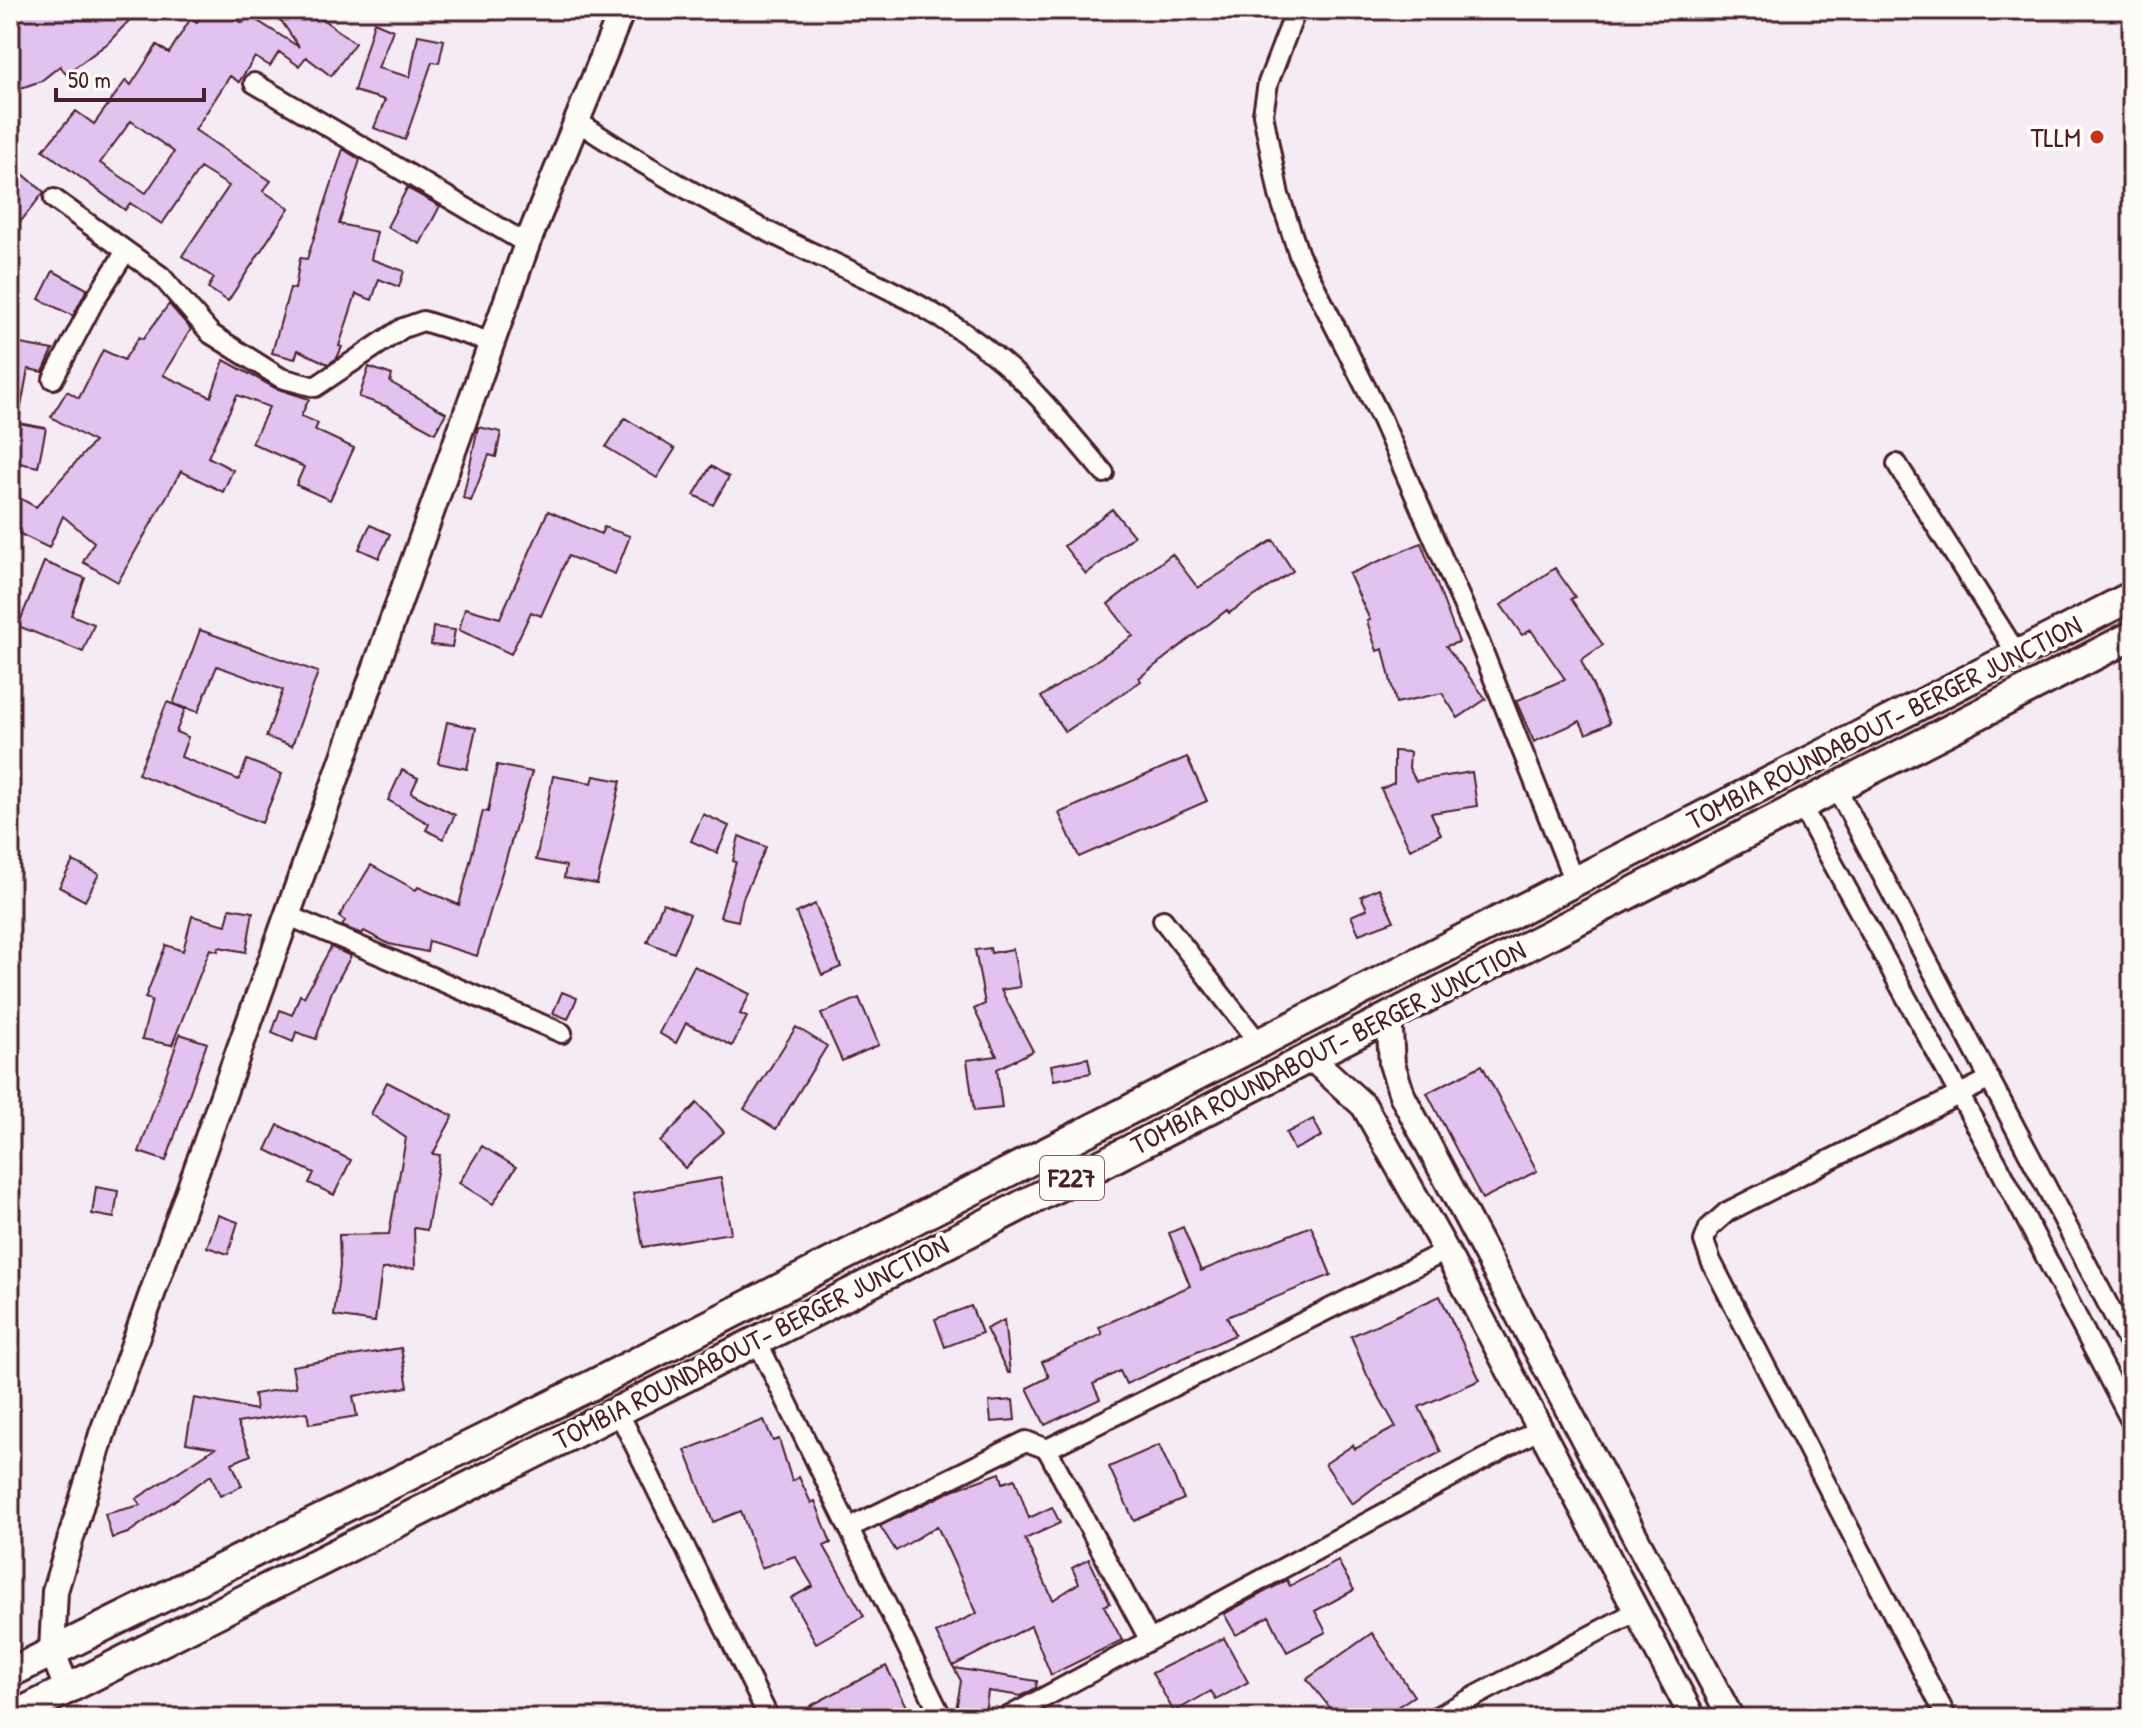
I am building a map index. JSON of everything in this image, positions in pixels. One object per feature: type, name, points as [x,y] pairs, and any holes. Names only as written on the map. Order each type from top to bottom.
[{"type":"main road","name":"TOMBIA ROUNDABOUT- BERGER JUNCTION","points":[[10,1673],[582,1390],[1573,879],[2132,596]]},
{"type":"main road","name":"TOMBIA ROUNDABOUT- BERGER JUNCTION","points":[[10,1718],[757,1341],[2132,636]]},
{"type":"street","points":[[67,1688],[52,1651],[55,1591],[102,1434],[527,244],[622,10]]},
{"type":"street","points":[[1296,10],[1268,83],[1263,114],[1279,195],[1299,255],[1381,418],[1478,639],[1573,879]]},
{"type":"street","points":[[254,83],[527,244]]},
{"type":"street","points":[[577,121],[652,171],[763,230],[915,301],[1002,361],[1104,473]]},
{"type":"street","points":[[54,199],[161,276],[211,334],[293,383],[315,387],[403,328],[423,321],[494,343]]},
{"type":"street","points":[[53,379],[94,301],[126,251]]},
{"type":"street","points":[[1897,464],[2017,654]]},
{"type":"street","points":[[1836,787],[2132,1350]]},
{"type":"street","points":[[1801,805],[1960,1095],[2132,1423]]},
{"type":"street","points":[[289,916],[562,1033]]},
{"type":"street","points":[[1163,920],[1258,1042]]},
{"type":"street","points":[[1389,1015],[1392,1064],[1402,1095],[1724,1716]]},
{"type":"street","points":[[1309,1056],[1338,1079],[1364,1106],[1446,1251],[1693,1718]]},
{"type":"street","points":[[1947,1718],[1711,1261],[1704,1241],[1709,1228],[1727,1212],[1990,1079]]},
{"type":"street","points":[[1047,1449],[1446,1251]]},
{"type":"street","points":[[757,1341],[942,1718]]},
{"type":"street","points":[[617,1409],[769,1718]]},
{"type":"street","points":[[1006,1718],[1540,1429]]},
{"type":"street","points":[[849,1528],[1026,1441],[1047,1449],[1149,1639]]},
{"type":"street","points":[[1434,1718],[1637,1611]]},
{"type":"building","points":[[25,10],[139,10],[108,43],[66,74],[60,66],[41,81],[18,89],[10,65],[10,23]]},
{"type":"building","points":[[204,10],[218,10],[243,23],[248,15],[299,47],[274,10],[310,10],[355,43],[331,76],[306,57],[299,66],[279,52],[270,66],[255,57],[239,82],[230,76],[195,130],[271,181],[263,191],[289,208],[228,301],[208,288],[214,278],[182,256],[229,186],[200,168],[162,224],[130,203],[125,210],[43,150],[76,111],[94,124],[126,80],[131,85],[157,45],[169,53],[191,18],[197,22]],"holes":[[[131,121],[174,152],[146,193],[100,163]]]},
{"type":"building","points":[[374,22],[393,30],[378,68],[410,77],[418,35],[444,40],[439,63],[432,62],[405,140],[374,128],[385,100],[354,91]]},
{"type":"building","points":[[343,149],[360,160],[339,224],[377,232],[371,259],[404,271],[399,287],[379,279],[372,300],[356,294],[339,346],[342,347],[337,358],[328,364],[298,350],[295,359],[272,353],[290,288],[295,289],[300,258],[307,259]]},
{"type":"building","points":[[10,163],[44,192],[10,235]]},
{"type":"building","points":[[407,188],[440,206],[420,244],[387,227]]},
{"type":"building","points":[[53,271],[87,289],[73,316],[39,299]]},
{"type":"building","points":[[169,304],[191,329],[163,375],[211,397],[224,360],[275,388],[309,399],[301,416],[318,423],[315,430],[354,448],[330,500],[296,485],[304,467],[252,443],[269,407],[237,395],[208,457],[233,470],[223,492],[181,471],[118,582],[83,562],[94,542],[63,516],[49,548],[10,529],[10,493],[36,507],[94,442],[51,417],[67,391],[79,398],[103,350],[124,360],[139,337],[143,339]]},
{"type":"building","points":[[10,342],[53,350],[43,372],[28,369],[18,423],[46,428],[38,467],[10,461]]},
{"type":"building","points":[[369,367],[392,375],[390,382],[446,413],[435,433],[388,407],[359,397]]},
{"type":"building","points":[[625,418],[675,449],[657,478],[606,447]]},
{"type":"building","points":[[478,427],[501,432],[496,457],[489,455],[471,501],[463,498]]},
{"type":"building","points":[[711,466],[729,477],[713,505],[694,495]]},
{"type":"building","points":[[1112,509],[1134,536],[1086,574],[1064,546]]},
{"type":"building","points":[[548,511],[601,534],[604,527],[630,536],[615,574],[568,556],[541,616],[531,612],[511,654],[459,630],[465,608],[500,618]]},
{"type":"building","points":[[370,525],[390,534],[379,558],[359,549]]},
{"type":"building","points":[[1273,540],[1293,571],[1229,613],[1227,610],[1139,678],[1141,681],[1065,732],[1041,697],[1133,636],[1108,604],[1172,554],[1198,588]]},
{"type":"building","points":[[1421,543],[1459,642],[1446,646],[1486,699],[1458,718],[1442,693],[1396,703],[1383,649],[1377,651],[1367,621],[1370,620],[1349,574]]},
{"type":"building","points":[[44,562],[85,578],[71,615],[94,624],[83,652],[18,626]]},
{"type":"building","points":[[1555,568],[1575,597],[1571,599],[1603,645],[1581,660],[1610,723],[1586,734],[1580,721],[1534,742],[1516,701],[1565,679],[1531,630],[1522,635],[1501,605]]},
{"type":"building","points":[[433,627],[455,630],[452,647],[431,645]]},
{"type":"building","points":[[200,630],[318,672],[292,746],[266,737],[283,690],[217,666],[198,712],[173,704]]},
{"type":"building","points":[[167,702],[185,709],[176,732],[188,737],[181,757],[239,780],[247,760],[282,774],[262,823],[138,774]]},
{"type":"building","points":[[447,722],[476,728],[467,769],[438,763]]},
{"type":"building","points":[[1394,751],[1410,752],[1409,768],[1416,781],[1472,772],[1477,806],[1431,813],[1441,834],[1410,849],[1381,789],[1394,783]]},
{"type":"building","points":[[1187,757],[1207,801],[1079,857],[1059,813]]},
{"type":"building","points":[[497,765],[532,772],[477,956],[429,941],[427,952],[389,944],[364,931],[362,934],[342,926],[345,921],[339,917],[371,865],[416,890],[418,887],[459,905],[483,811],[488,812]]},
{"type":"building","points":[[402,770],[418,778],[411,793],[455,815],[443,839],[426,830],[429,824],[388,800]]},
{"type":"building","points":[[553,776],[592,783],[594,776],[621,781],[597,884],[564,878],[566,866],[536,860]]},
{"type":"building","points":[[703,814],[729,826],[717,853],[691,841]]},
{"type":"building","points":[[739,836],[766,847],[743,898],[738,921],[720,917],[736,862],[733,861]]},
{"type":"building","points":[[73,861],[99,874],[85,901],[59,887]]},
{"type":"building","points":[[1379,888],[1394,921],[1359,934],[1351,916],[1367,909],[1361,896]]},
{"type":"building","points":[[663,903],[690,914],[674,953],[647,942]]},
{"type":"building","points":[[815,904],[841,967],[822,975],[796,913]]},
{"type":"building","points":[[230,908],[253,912],[246,952],[219,947],[218,951],[210,949],[172,1045],[142,1039],[152,1000],[145,998],[166,945],[183,951],[192,916],[226,925]]},
{"type":"building","points":[[331,947],[351,956],[332,991],[316,1039],[296,1032],[293,1042],[272,1033],[280,1010],[292,1015],[300,995],[304,997]]},
{"type":"building","points":[[990,948],[991,953],[1013,949],[1020,987],[1001,990],[1033,1051],[997,1069],[1002,1108],[974,1111],[967,1060],[997,1056],[974,1009],[985,1004],[975,950]]},
{"type":"building","points":[[694,966],[750,994],[740,1014],[747,1017],[732,1046],[686,1023],[676,1043],[659,1033]]},
{"type":"building","points":[[562,992],[577,998],[568,1019],[553,1013]]},
{"type":"building","points":[[859,998],[879,1045],[842,1061],[821,1014]]},
{"type":"building","points":[[796,1027],[827,1046],[776,1129],[744,1109]]},
{"type":"building","points":[[180,1034],[207,1043],[166,1161],[139,1152]]},
{"type":"building","points":[[1088,1058],[1091,1073],[1054,1080],[1051,1065]]},
{"type":"building","points":[[1482,1065],[1537,1171],[1482,1199],[1427,1093]]},
{"type":"building","points":[[387,1082],[453,1116],[433,1154],[440,1155],[427,1230],[414,1228],[415,1268],[382,1269],[375,1322],[334,1316],[340,1266],[339,1235],[389,1234],[406,1138],[371,1114]]},
{"type":"building","points":[[697,1103],[724,1132],[685,1168],[660,1142]]},
{"type":"building","points":[[1313,1119],[1322,1136],[1294,1150],[1286,1133]]},
{"type":"building","points":[[278,1125],[351,1160],[334,1195],[309,1183],[314,1173],[266,1150]]},
{"type":"building","points":[[482,1146],[516,1167],[493,1204],[459,1183]]},
{"type":"building","points":[[721,1178],[731,1233],[643,1247],[633,1193]]},
{"type":"building","points":[[96,1187],[118,1191],[114,1218],[92,1214]]},
{"type":"building","points":[[218,1215],[238,1222],[228,1254],[207,1247]]},
{"type":"building","points":[[1311,1226],[1331,1275],[1227,1317],[1235,1335],[1126,1384],[1120,1371],[1093,1384],[1100,1399],[1045,1425],[1027,1388],[1049,1377],[1042,1362],[1102,1334],[1099,1327],[1190,1286],[1169,1233],[1183,1227],[1201,1271]]},
{"type":"building","points":[[1440,1296],[1480,1380],[1419,1407],[1441,1452],[1379,1484],[1352,1504],[1325,1464],[1353,1445],[1355,1449],[1396,1427],[1367,1375],[1351,1336]]},
{"type":"building","points":[[971,1306],[982,1333],[945,1347],[935,1319]]},
{"type":"building","points":[[1004,1320],[1010,1373],[986,1329]]},
{"type":"building","points":[[401,1348],[408,1387],[353,1396],[357,1416],[309,1424],[307,1412],[237,1423],[251,1455],[232,1463],[242,1486],[220,1496],[211,1475],[128,1533],[112,1538],[105,1514],[141,1505],[136,1499],[215,1448],[186,1443],[194,1398],[256,1410],[254,1394],[296,1387],[292,1366]]},
{"type":"building","points":[[1013,1400],[1015,1420],[991,1422],[989,1402]]},
{"type":"building","points":[[764,1420],[773,1441],[779,1439],[792,1481],[799,1477],[811,1503],[815,1501],[831,1543],[824,1546],[864,1616],[816,1643],[791,1598],[813,1586],[795,1556],[761,1568],[741,1511],[713,1522],[685,1450]]},
{"type":"building","points":[[1159,1445],[1184,1499],[1134,1521],[1109,1467]]},
{"type":"building","points":[[1000,1473],[1003,1483],[1015,1479],[1029,1518],[1052,1507],[1060,1523],[1025,1539],[1053,1600],[1079,1583],[1072,1568],[1089,1559],[1110,1603],[1104,1606],[1122,1640],[1051,1675],[1031,1626],[953,1666],[936,1633],[977,1613],[937,1526],[896,1551],[880,1526],[953,1490]]},
{"type":"building","points":[[1338,1561],[1354,1590],[1315,1611],[1326,1632],[1287,1652],[1269,1616],[1236,1635],[1224,1614],[1287,1580],[1290,1586]]},
{"type":"building","points":[[1372,1633],[1414,1696],[1380,1718],[1338,1718],[1307,1679]]},
{"type":"building","points":[[1224,1638],[1248,1682],[1216,1700],[1211,1691],[1174,1712],[1152,1673]]},
{"type":"building","points":[[886,1666],[913,1718],[816,1718],[810,1706]]},
{"type":"building","points":[[954,1668],[1037,1681],[1036,1688],[1021,1696],[988,1691],[985,1714],[956,1710],[961,1681]]},
{"type":"place","name":"TLLM","points":[[2097,137]]}]
